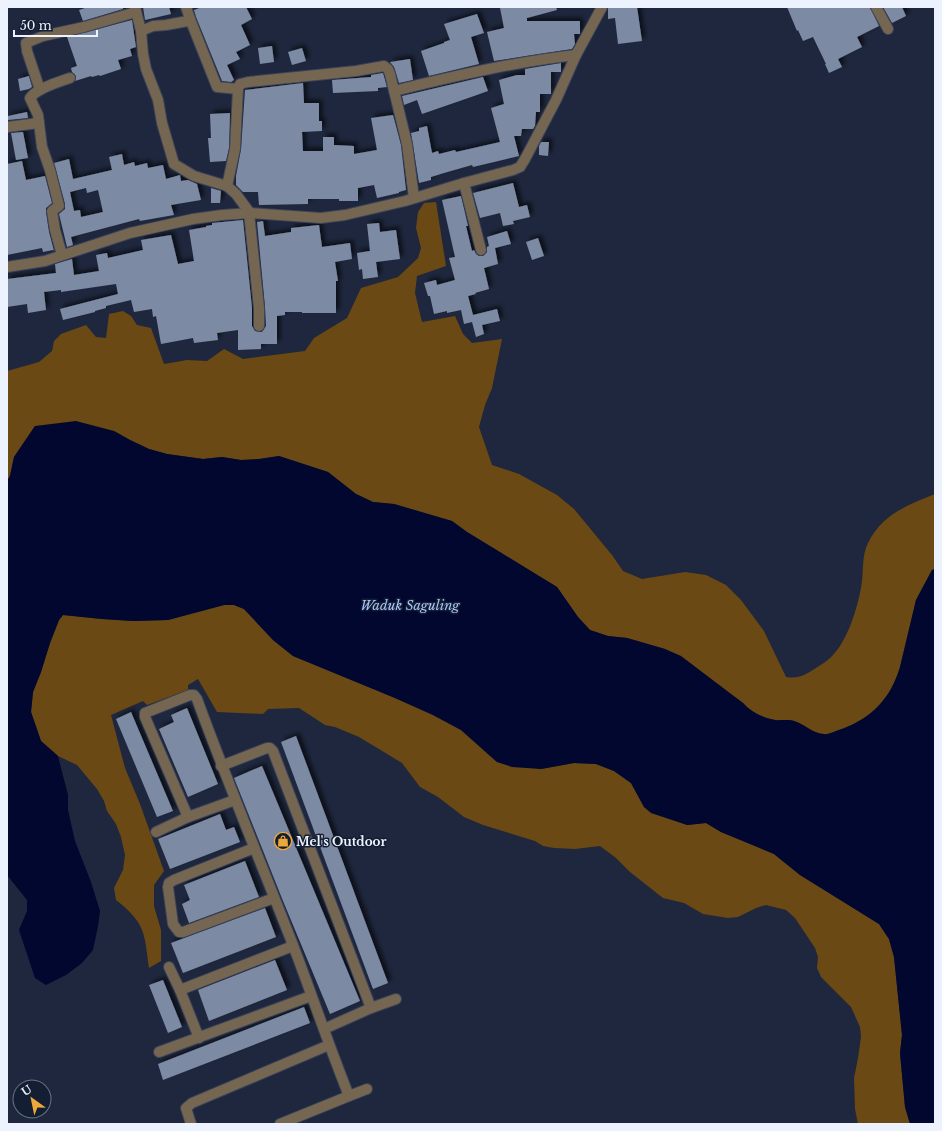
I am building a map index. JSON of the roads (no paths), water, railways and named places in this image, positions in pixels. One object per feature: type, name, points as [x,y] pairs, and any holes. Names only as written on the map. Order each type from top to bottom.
[{"type":"street","points":[[186,7],[217,87],[238,89]]},
{"type":"street","points":[[7,268],[45,261],[130,233],[193,219],[249,213],[321,218],[345,215],[414,198],[520,167],[556,100],[576,55],[602,7]]},
{"type":"street","points":[[876,7],[888,29]]},
{"type":"street","points":[[40,90],[27,51],[26,43],[43,36],[84,27],[135,10],[141,31],[146,69],[158,100],[162,123],[174,164],[194,176],[226,186],[236,194],[249,213],[259,308],[259,326]]},
{"type":"street","points":[[141,31],[153,26],[188,21],[190,19]]},
{"type":"street","points":[[394,91],[490,68],[576,55]]},
{"type":"street","points":[[226,186],[235,149],[238,89],[242,82],[356,71],[384,66],[388,69],[407,144],[414,198]]},
{"type":"street","points":[[62,255],[55,230],[52,211],[59,206],[50,170],[42,147],[39,123],[35,108],[30,98],[32,94],[40,90],[70,78]]},
{"type":"street","points":[[7,127],[39,123]]},
{"type":"street","points":[[464,183],[481,250]]},
{"type":"street","points":[[188,817],[145,717],[145,713],[190,695],[197,699],[221,766],[293,946],[349,1096]]},
{"type":"street","points":[[221,766],[267,748],[270,748],[273,751],[371,1008]]},
{"type":"street","points":[[156,832],[188,817],[235,800]]},
{"type":"street","points":[[254,848],[169,883],[168,887],[173,924],[179,932],[183,932],[274,898]]},
{"type":"street","points":[[180,990],[293,946]]},
{"type":"street","points":[[169,967],[180,990],[198,1038]]},
{"type":"street","points":[[159,1052],[311,996]]},
{"type":"street","points":[[324,1029],[371,1008],[396,999]]},
{"type":"street","points":[[191,1124],[186,1108],[192,1103],[329,1045]]},
{"type":"street","points":[[280,1124],[367,1089]]},
{"type":"water","name":"Waduk Saguling","points":[[76,421],[114,431],[149,449],[167,454],[203,459],[222,457],[241,460],[279,456],[328,472],[356,494],[373,502],[394,504],[452,521],[467,532],[557,587],[578,617],[590,630],[608,636],[627,638],[665,649],[681,656],[758,714],[775,720],[794,721],[820,734],[828,734],[842,729],[862,719],[879,706],[886,697],[900,667],[916,600],[932,570],[935,569],[935,1124],[910,1124],[905,1107],[900,1053],[902,1035],[894,957],[889,939],[879,924],[800,875],[774,854],[721,832],[706,823],[687,825],[651,813],[644,807],[631,783],[614,771],[596,764],[574,763],[541,769],[512,767],[497,762],[461,730],[433,715],[293,656],[273,640],[244,609],[234,605],[224,605],[168,620],[133,621],[63,615],[59,620],[33,692],[31,712],[41,741],[58,756],[68,795],[68,810],[75,841],[91,882],[100,911],[93,950],[82,963],[66,975],[46,985],[35,978],[19,930],[27,911],[27,900],[7,875],[7,481],[10,476],[14,457],[35,426]]},
{"type":"place","name":"Mel's Outdoor","points":[[283,841]]}]
